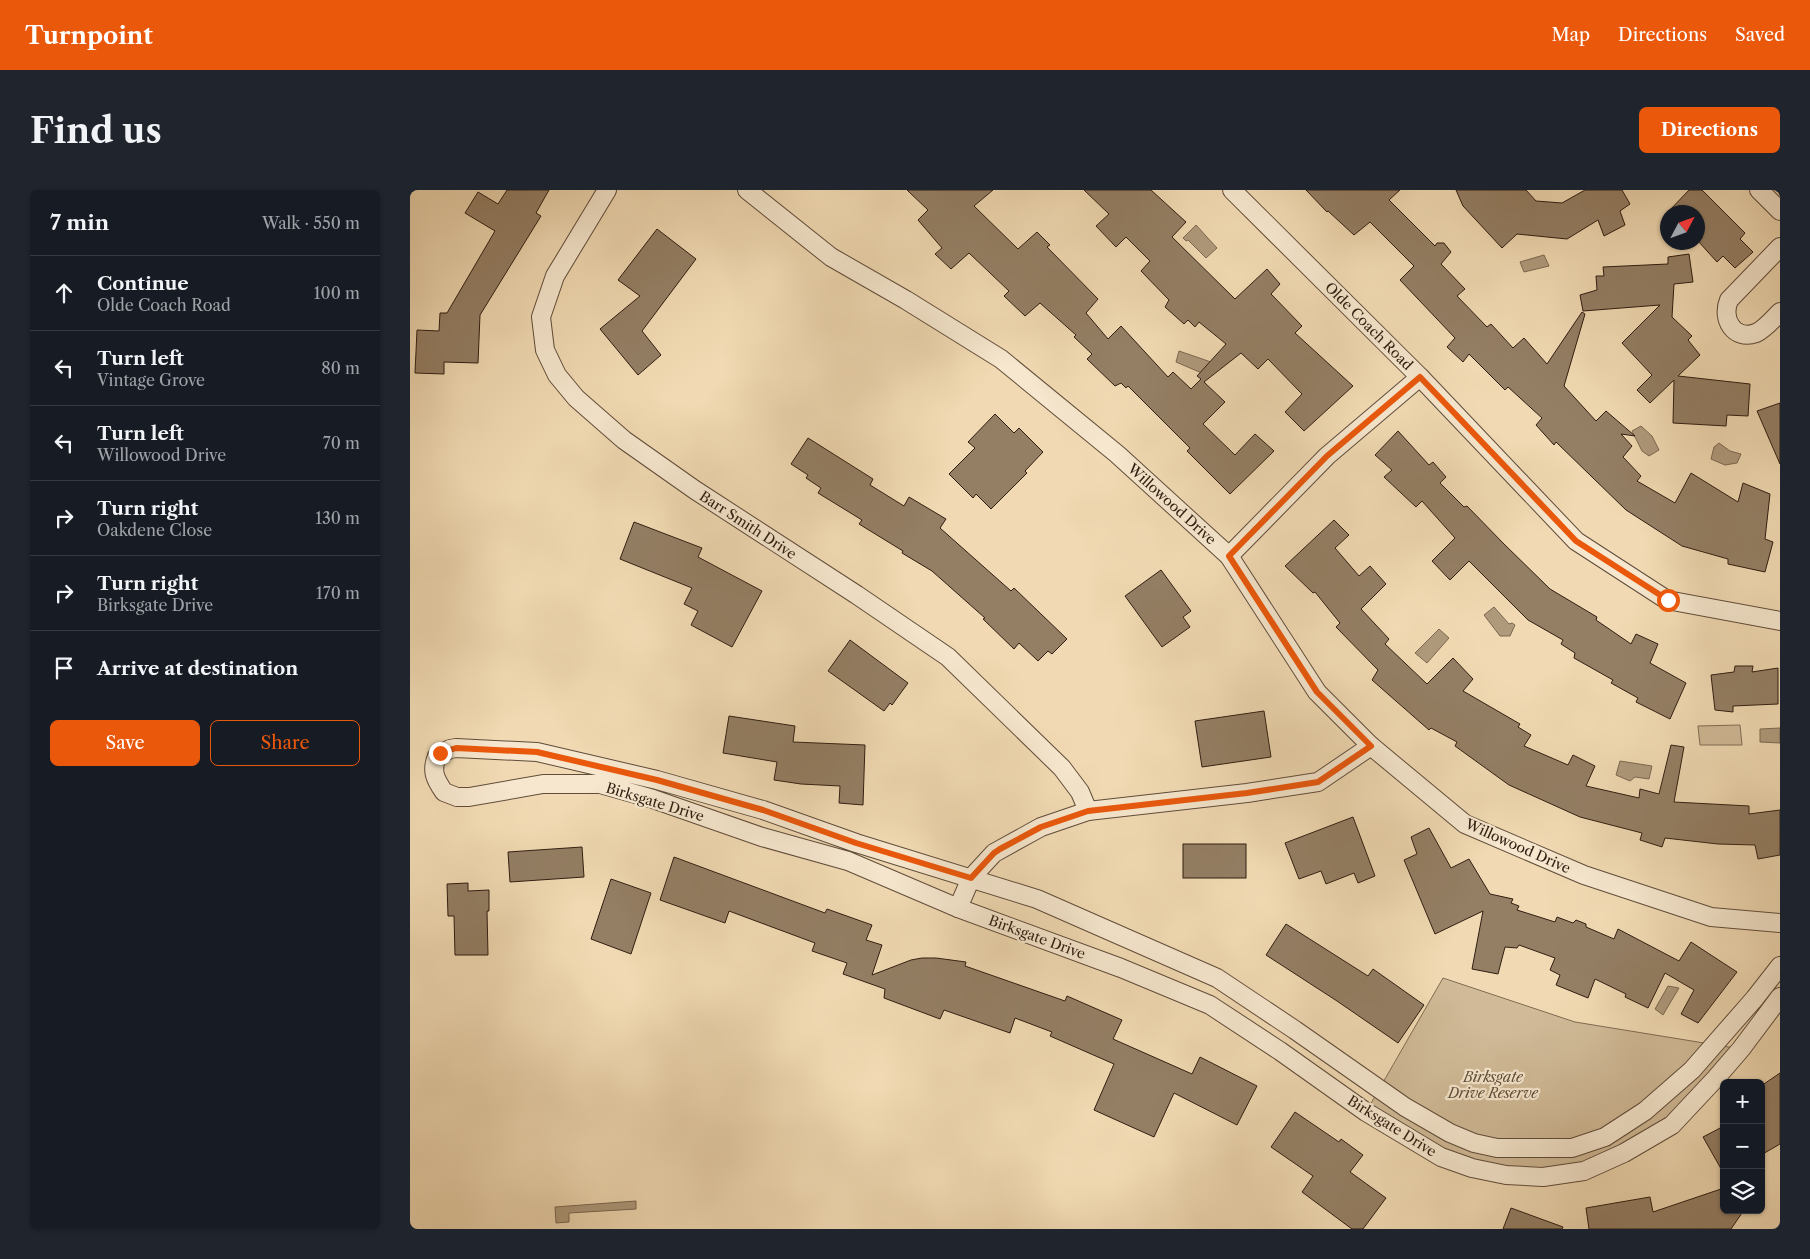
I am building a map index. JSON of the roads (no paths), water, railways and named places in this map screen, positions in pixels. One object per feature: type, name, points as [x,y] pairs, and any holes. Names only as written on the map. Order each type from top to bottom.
[{"type":"street","name":"Barr Smith Drive","points":[[607,190],[555,276],[541,316],[545,350],[557,376],[576,398],[624,440],[695,490],[857,595],[948,657],[1062,768],[1080,792],[1088,811]]},
{"type":"street","name":"Willowood Drive","points":[[747,190],[831,257],[1001,359],[1117,454],[1229,556],[1317,692],[1371,746],[1465,824],[1584,875],[1711,917],[1780,923]]},
{"type":"street","name":"Olde Coach Road","points":[[1232,190],[1420,377],[1576,541],[1668,600],[1780,621]]},
{"type":"street","points":[[1759,190],[1780,211]]},
{"type":"street","points":[[1780,247],[1729,300],[1726,314],[1732,328],[1746,334],[1760,331],[1780,312]]},
{"type":"street","points":[[1229,556],[1327,456],[1420,377]]},
{"type":"street","points":[[958,908],[971,878],[994,853],[1041,827],[1088,811],[1247,793],[1318,782],[1371,746]]},
{"type":"street","name":"Birksgate Drive","points":[[1780,966],[1755,998],[1692,1070],[1645,1111],[1605,1136],[1572,1148],[1497,1148],[1474,1143],[1450,1133],[1405,1107],[1217,978],[1037,899],[856,843],[763,810],[657,780],[537,752],[450,749],[437,756],[433,767],[435,776],[444,792],[457,797],[469,797],[543,784],[600,784],[654,799],[762,837],[848,862],[958,908],[1121,968],[1210,1005],[1280,1051],[1366,1112],[1441,1157],[1472,1168],[1506,1175],[1543,1177],[1584,1171],[1624,1153],[1672,1125],[1716,1078],[1780,997]]},
{"type":"park label","name":"Birksgate Drive Reserve","points":[[1493,1086]]}]
